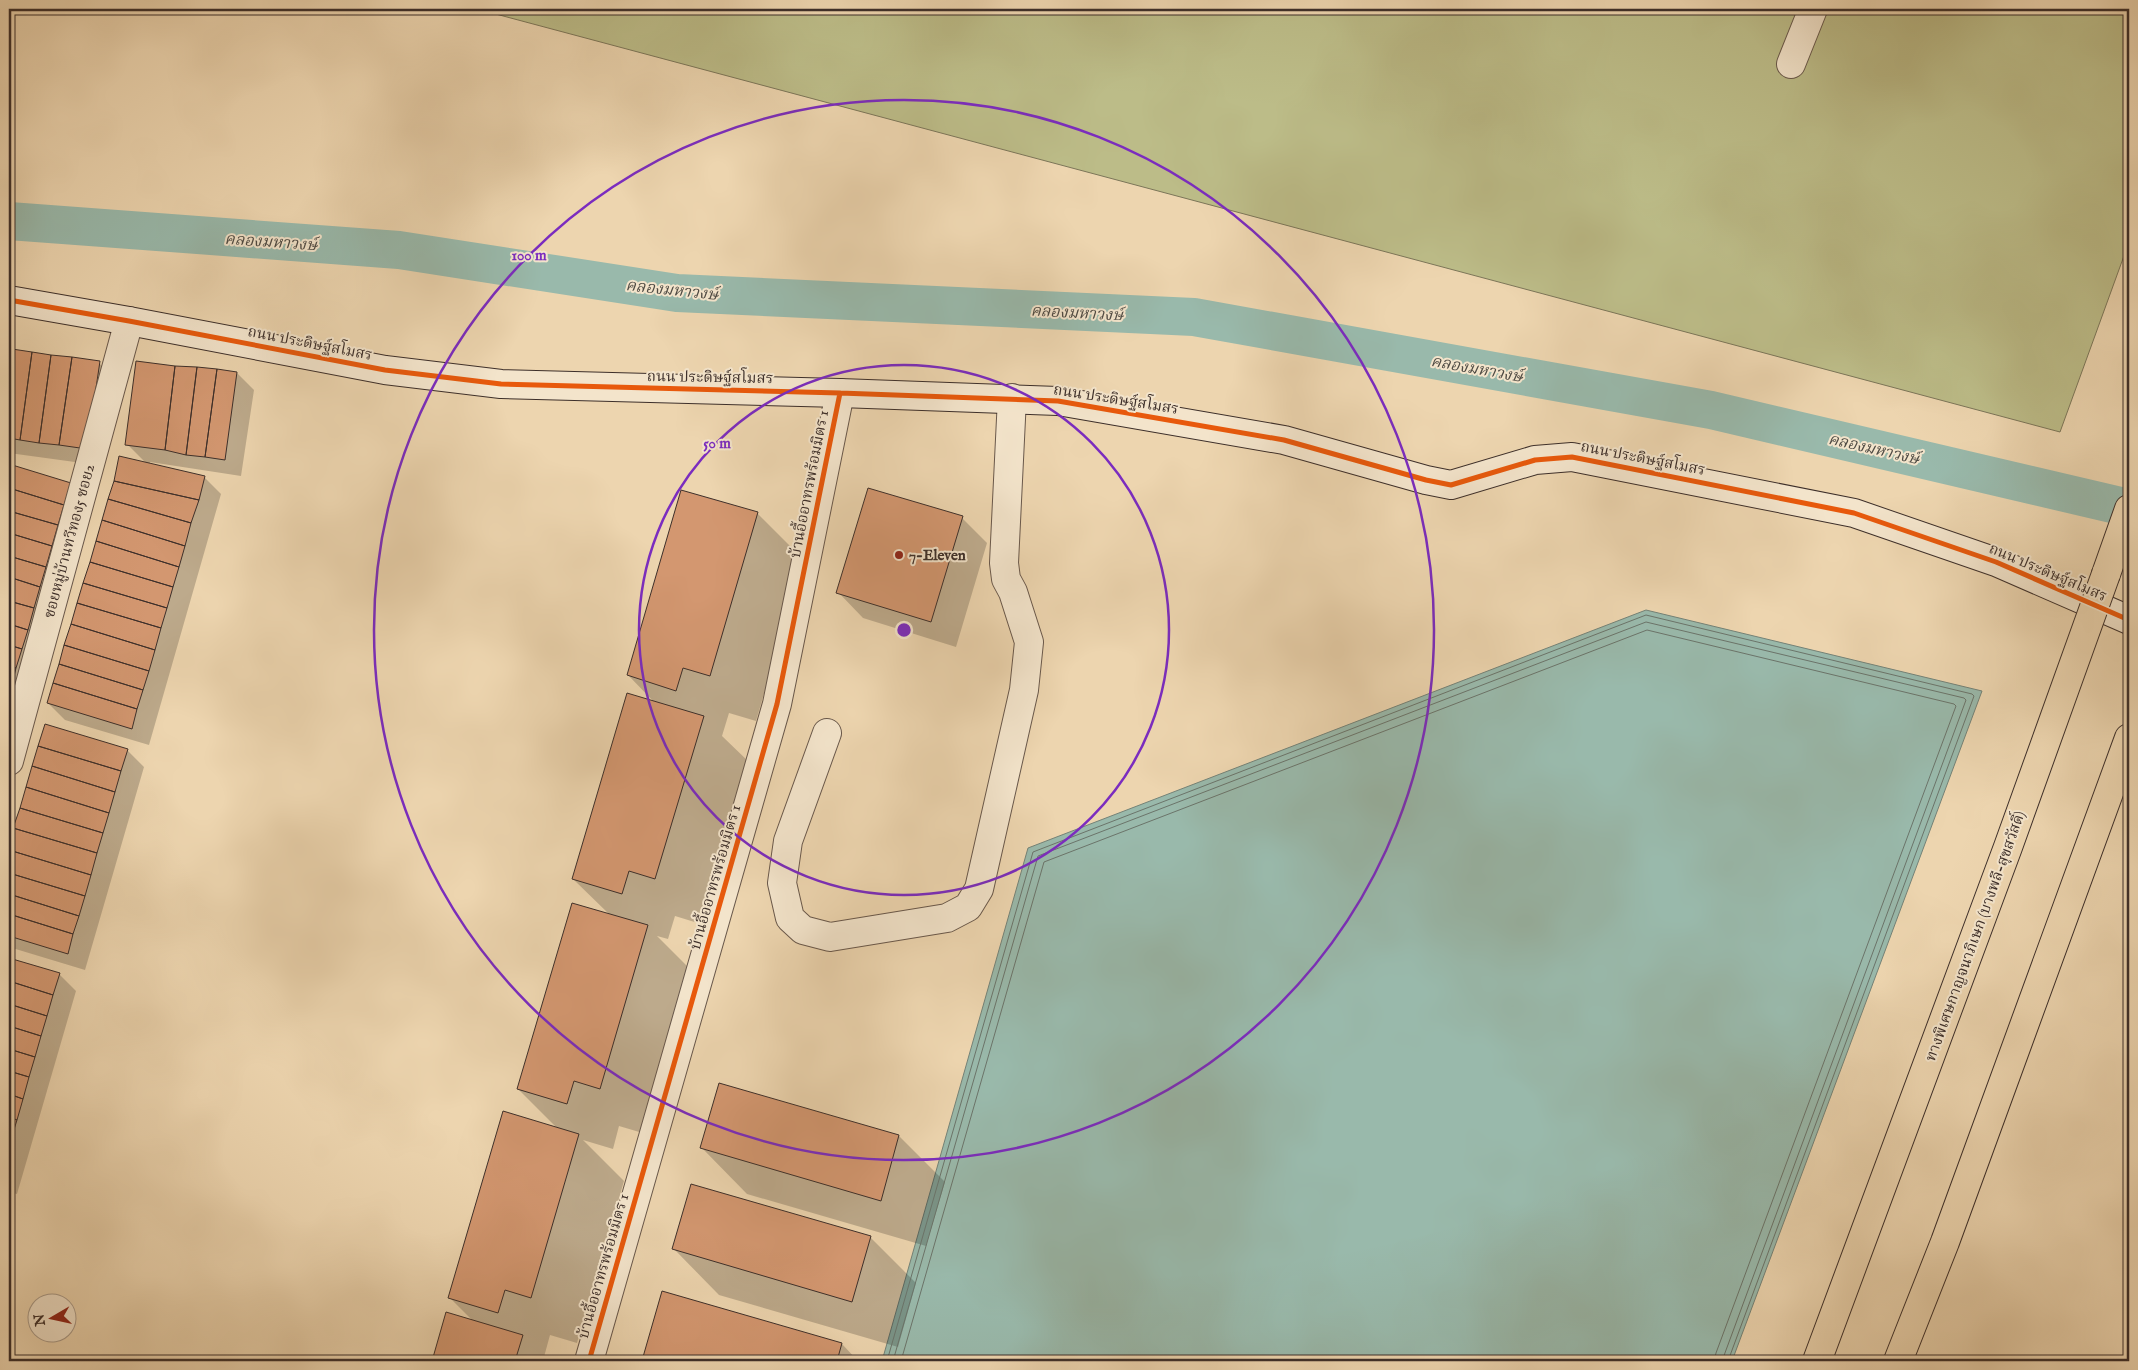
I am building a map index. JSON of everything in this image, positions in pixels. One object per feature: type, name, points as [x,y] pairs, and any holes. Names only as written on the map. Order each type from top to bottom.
[{"type":"highway","name":"ทางพิเศษกาญจนาภิเษก (บางพลี-สุขสวัสดิ์)","points":[[1817,1361],[2008,847],[2129,509]]},
{"type":"highway","points":[[1898,1361],[1945,1242],[2129,738]]},
{"type":"highway","points":[[2087,854],[2129,795]]},
{"type":"street","points":[[1791,64],[1813,9]]},
{"type":"street","name":"ถนน ประดิษฐ์สโมสร","points":[[9,300],[384,370],[501,384],[1012,398],[1058,401],[1284,440],[1426,480],[1451,485],[1535,460],[1572,457],[1854,513],[1996,562],[2129,620]]},
{"type":"street","name":"ซอยหมู่บ้านทวีทอง5 ซอย2","points":[[9,761],[129,321]]},
{"type":"street","name":"บ้านอื้ออาทรพร้อมมิตร 1","points":[[589,1361],[777,704],[840,393]]},
{"type":"street","points":[[828,732],[788,841],[782,883],[790,918],[803,930],[830,937],[947,918],[968,907],[979,889],[1024,690],[1029,642],[1013,592],[1006,579],[1004,563],[1012,398]]},
{"type":"green space","points":[[477,9],[2129,9],[2129,242],[2060,432]]},
{"type":"water","points":[[1646,610],[1982,691],[1732,1361],[882,1361],[1028,848]]},
{"type":"building","points":[[9,349],[12,349],[9,371]]},
{"type":"building","points":[[12,349],[32,352],[20,440],[9,438],[9,371]]},
{"type":"building","points":[[32,352],[51,355],[39,443],[20,440]]},
{"type":"building","points":[[51,355],[72,357],[59,445],[39,443]]},
{"type":"building","points":[[72,357],[100,361],[87,449],[59,445]]},
{"type":"building","points":[[136,361],[175,366],[165,450],[125,445]]},
{"type":"building","points":[[175,366],[197,367],[186,455],[165,450]]},
{"type":"building","points":[[197,367],[217,369],[205,457],[186,455]]},
{"type":"building","points":[[217,369],[237,372],[225,460],[205,457]]},
{"type":"building","points":[[119,456],[205,476],[199,500],[114,481]]},
{"type":"building","points":[[9,464],[71,483],[64,505],[9,488]]},
{"type":"building","points":[[114,481],[199,500],[191,523],[108,499]]},
{"type":"building","points":[[9,488],[64,505],[58,525],[9,511]]},
{"type":"building","name":"7-Eleven","points":[[868,488],[963,516],[931,622],[836,593]]},
{"type":"building","points":[[681,490],[758,512],[710,676],[683,668],[676,691],[627,675]]},
{"type":"building","points":[[108,499],[191,523],[185,546],[102,520]]},
{"type":"building","points":[[9,511],[58,525],[52,546],[9,533]]},
{"type":"building","points":[[102,520],[185,546],[179,567],[96,541]]},
{"type":"building","points":[[9,533],[52,546],[46,567],[9,556]]},
{"type":"building","points":[[96,541],[179,567],[173,587],[90,562]]},
{"type":"building","points":[[9,556],[46,567],[40,587],[9,577]]},
{"type":"building","points":[[90,562],[173,587],[167,608],[83,583]]},
{"type":"building","points":[[9,577],[40,587],[34,608],[9,601]]},
{"type":"building","points":[[83,583],[167,608],[161,628],[77,603]]},
{"type":"building","points":[[9,601],[34,608],[28,630],[9,624]]},
{"type":"building","points":[[77,603],[161,628],[155,650],[71,624]]},
{"type":"building","points":[[9,624],[28,630],[22,649],[9,645]]},
{"type":"building","points":[[71,624],[155,650],[149,671],[64,645]]},
{"type":"building","points":[[9,645],[22,649],[16,668],[9,666]]},
{"type":"building","points":[[64,645],[149,671],[143,690],[59,664]]},
{"type":"building","points":[[59,664],[143,690],[137,709],[53,683]]},
{"type":"building","points":[[9,666],[16,668],[11,688],[9,687]]},
{"type":"building","points":[[53,683],[137,709],[132,729],[47,703]]},
{"type":"building","points":[[627,693],[704,716],[655,879],[629,871],[622,894],[572,879]]},
{"type":"building","points":[[45,724],[128,749],[121,771],[38,746]]},
{"type":"building","points":[[38,746],[121,771],[115,792],[32,766]]},
{"type":"building","points":[[32,766],[115,792],[109,813],[26,787]]},
{"type":"building","points":[[26,787],[109,813],[103,833],[20,808]]},
{"type":"building","points":[[20,808],[103,833],[97,853],[13,828]]},
{"type":"building","points":[[13,828],[97,853],[91,875],[9,850]]},
{"type":"building","points":[[9,850],[91,875],[85,896],[9,873]]},
{"type":"building","points":[[9,873],[85,896],[79,916],[9,894]]},
{"type":"building","points":[[9,894],[79,916],[73,934],[9,914]]},
{"type":"building","points":[[572,903],[648,925],[600,1089],[574,1081],[567,1104],[517,1089]]},
{"type":"building","points":[[9,914],[73,934],[68,954],[9,936]]},
{"type":"building","points":[[9,958],[60,973],[53,995],[9,981]]},
{"type":"building","points":[[9,981],[53,995],[47,1016],[9,1004]]},
{"type":"building","points":[[9,1004],[47,1016],[41,1036],[9,1026]]},
{"type":"building","points":[[9,1026],[41,1036],[35,1057],[9,1049]]},
{"type":"building","points":[[9,1049],[35,1057],[29,1077],[9,1071]]},
{"type":"building","points":[[9,1071],[29,1077],[23,1099],[9,1094]]},
{"type":"building","points":[[719,1083],[899,1135],[881,1201],[700,1148]]},
{"type":"building","points":[[9,1094],[23,1099],[17,1120],[9,1117]]},
{"type":"building","points":[[503,1111],[579,1134],[531,1298],[505,1290],[498,1313],[448,1298]]},
{"type":"building","points":[[9,1117],[17,1120],[11,1139],[9,1138]]},
{"type":"building","points":[[691,1184],[871,1236],[852,1302],[672,1249]]},
{"type":"building","points":[[662,1291],[842,1343],[837,1361],[658,1361],[643,1357]]},
{"type":"building","points":[[446,1312],[523,1335],[515,1361],[432,1361]]},
{"type":"waterway","name":"คลองมหาวงษ์","points":[[9,221],[399,250],[677,293],[1194,317],[1711,410],[2129,508]]},
{"type":"cycle path","points":[[9,300],[385,370],[501,384],[1058,401],[1284,440],[1426,480],[1451,485],[1535,460],[1572,457],[1854,513],[1996,562],[2129,620]]},
{"type":"cycle path","points":[[589,1361],[777,704],[840,393]]},
{"type":"place","name":"7-Eleven","points":[[899,555]]}]
